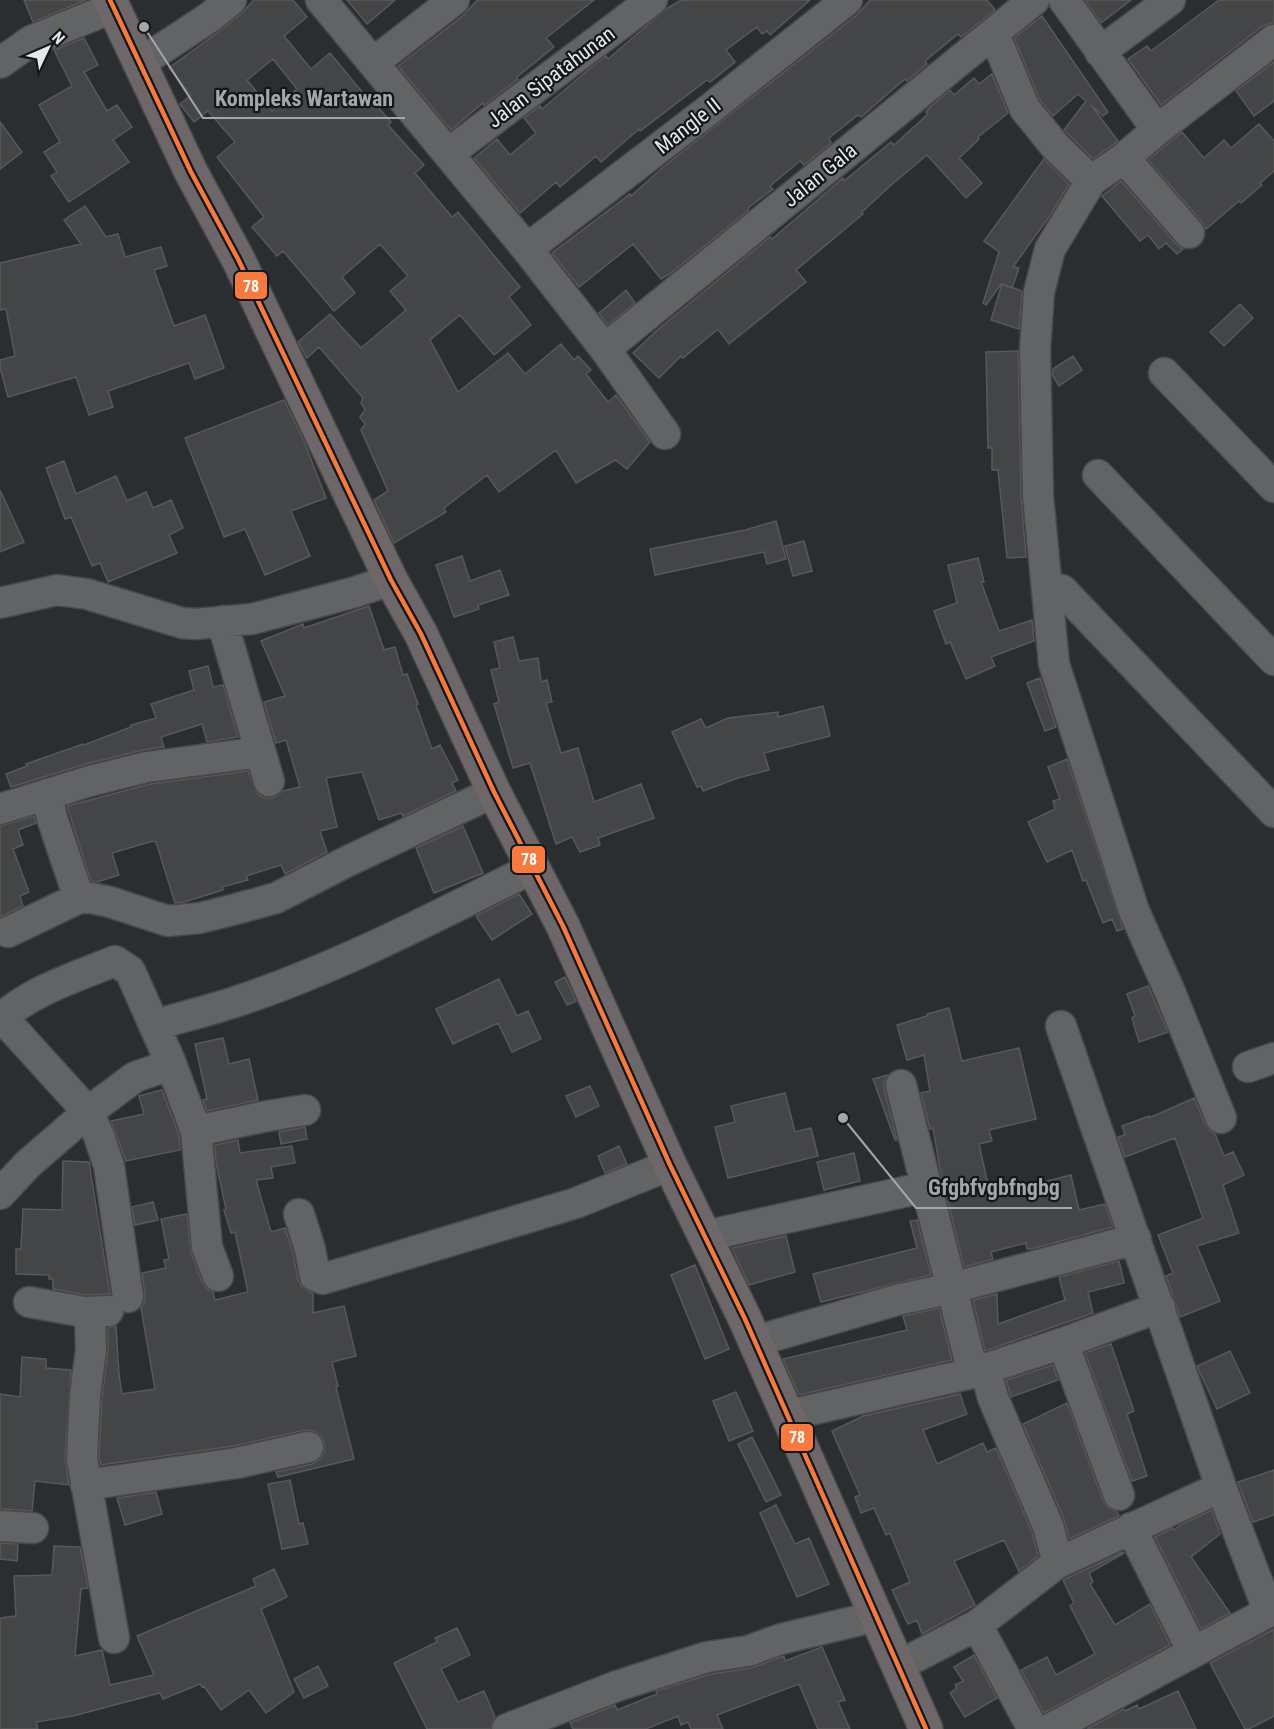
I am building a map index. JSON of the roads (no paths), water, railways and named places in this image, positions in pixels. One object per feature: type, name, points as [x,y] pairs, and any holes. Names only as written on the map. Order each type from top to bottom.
[{"type":"main road","points":[[112,3],[191,172],[263,310],[391,580],[421,634],[494,792],[563,926],[670,1165],[756,1341],[926,1729]]},
{"type":"street","points":[[140,63],[210,17],[231,0]]},
{"type":"street","points":[[321,0],[527,249],[605,349],[665,434]]},
{"type":"street","points":[[373,63],[454,0]]},
{"type":"street","name":"Jalan Sipatahunan","points":[[449,153],[652,0]]},
{"type":"street","name":"Mangle II","points":[[527,249],[706,112],[847,0]]},
{"type":"street","name":"Jalan Gala","points":[[605,349],[1034,0]]},
{"type":"street","points":[[1064,0],[1157,130]]},
{"type":"street","points":[[1101,52],[1170,0]]},
{"type":"street","points":[[4,51],[31,41],[112,3]]},
{"type":"street","points":[[994,34],[1025,109],[1055,147],[1091,181]]},
{"type":"street","points":[[1221,1118],[1170,992],[1134,911],[1054,664],[1038,496],[1035,349],[1039,292],[1050,249],[1091,181],[1124,158],[1274,40]]},
{"type":"street","points":[[1124,158],[1189,234]]},
{"type":"street","points":[[1164,373],[1274,487]]},
{"type":"street","points":[[1098,475],[1274,660]]},
{"type":"street","points":[[0,603],[57,591],[87,594],[182,623],[195,624],[252,619],[352,593],[391,580]]},
{"type":"street","points":[[1062,590],[1273,809]]},
{"type":"street","points":[[222,621],[269,781]]},
{"type":"street","points":[[0,809],[90,781],[147,767],[260,752]]},
{"type":"street","points":[[8,932],[79,898],[110,902],[168,921],[200,918],[276,898],[494,792]]},
{"type":"street","points":[[47,794],[52,818],[79,898]]},
{"type":"street","points":[[154,1025],[238,1001],[328,966],[533,868]]},
{"type":"street","points":[[114,1638],[82,1459],[85,1396],[91,1350],[109,1307],[109,1166],[88,1112],[0,1018],[36,994],[115,961],[130,971],[170,1061],[196,1131],[207,1247],[218,1276]]},
{"type":"street","points":[[1050,1729],[1271,1610],[1221,1487],[1061,1026]]},
{"type":"street","points":[[0,1194],[28,1164],[88,1112],[135,1077],[158,1069],[170,1061]]},
{"type":"street","points":[[901,1085],[952,1288],[979,1371],[993,1398],[1048,1526],[1058,1563]]},
{"type":"street","points":[[196,1131],[305,1110]]},
{"type":"street","points":[[299,1214],[310,1249],[315,1276],[323,1278],[576,1203],[670,1165]]},
{"type":"street","points":[[705,1236],[926,1187]]},
{"type":"street","points":[[756,1341],[897,1299],[952,1288],[1136,1239]]},
{"type":"street","points":[[29,1302],[109,1307]]},
{"type":"street","points":[[789,1415],[979,1371],[1160,1307]]},
{"type":"street","points":[[1063,1343],[1119,1495]]},
{"type":"street","points":[[86,1485],[237,1463],[308,1447]]},
{"type":"street","points":[[898,1666],[977,1625],[1058,1563],[1221,1487]]},
{"type":"street","points":[[0,1526],[33,1528]]},
{"type":"street","points":[[1131,1528],[1193,1652]]},
{"type":"street","points":[[507,1729],[617,1686],[698,1662],[707,1657],[748,1650],[781,1639],[877,1616]]},
{"type":"street","points":[[977,1625],[1033,1729]]},
{"type":"place","name":"Kompleks Wartawan","points":[[144,27]]},
{"type":"place","name":"Gfgbfvgbfngbg","points":[[843,1118]]}]
